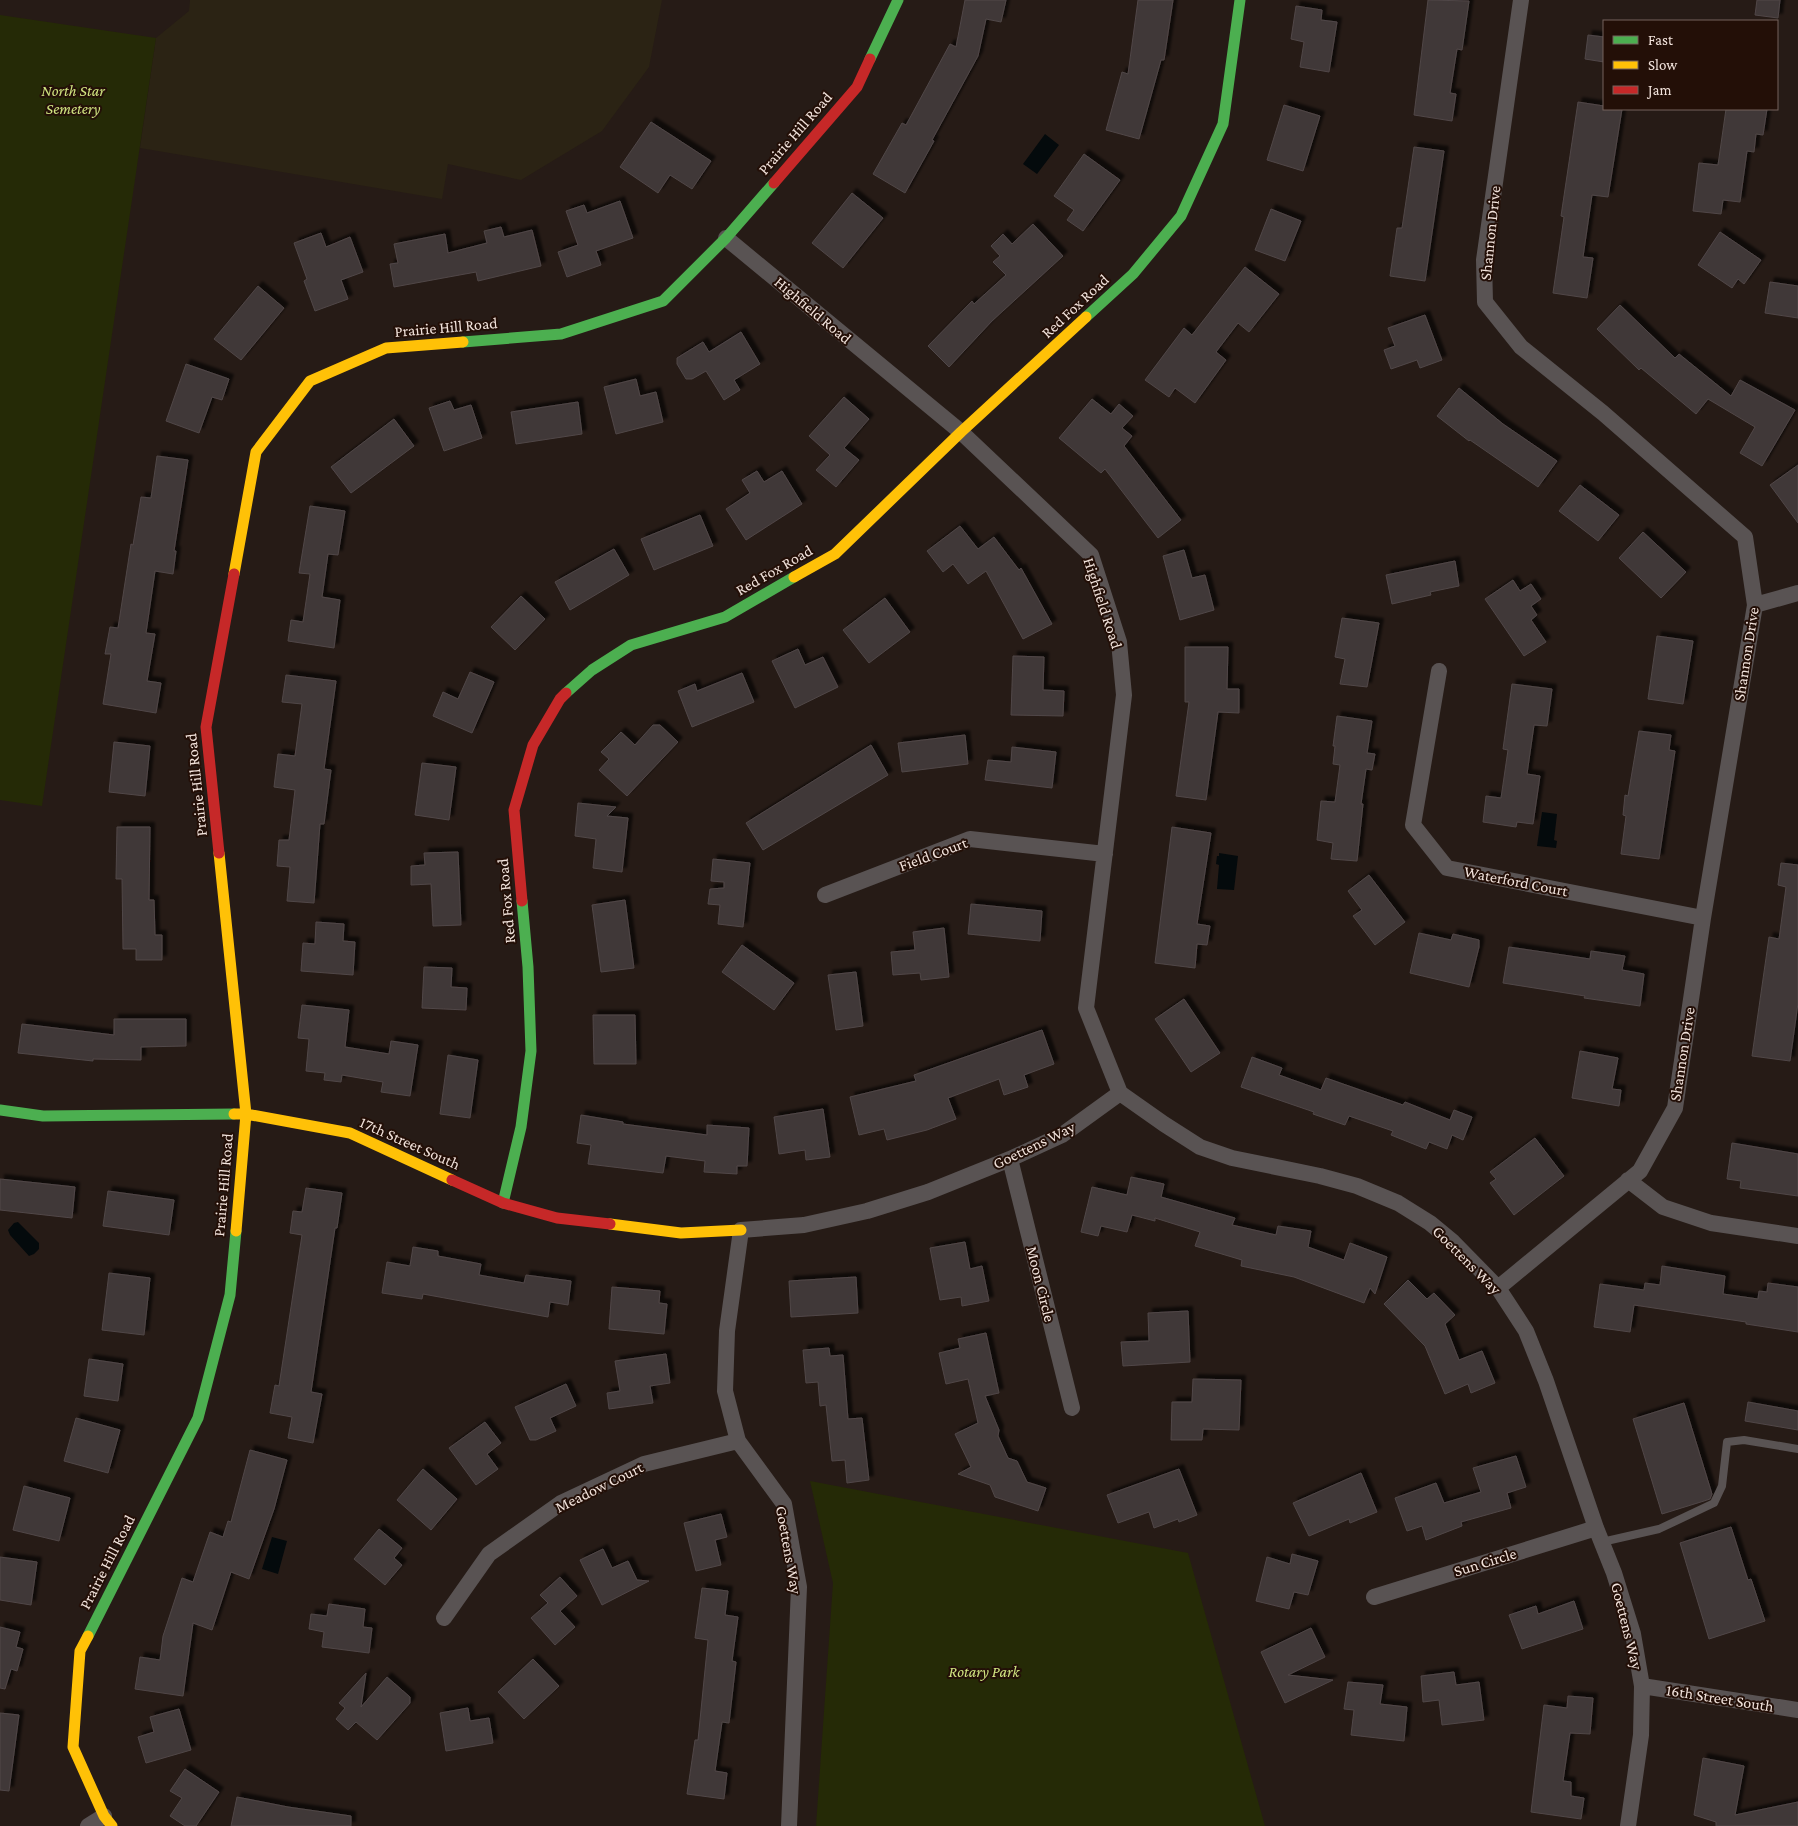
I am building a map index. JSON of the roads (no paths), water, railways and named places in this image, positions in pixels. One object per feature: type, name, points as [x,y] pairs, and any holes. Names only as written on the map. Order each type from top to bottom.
[{"type":"street","name":"Prairie Hill Road","points":[[108,1821],[73,1747],[80,1651],[198,1418],[230,1295],[246,1114],[206,727],[256,452],[310,381],[386,348],[561,334],[663,301],[726,238],[857,87],[898,0]]},
{"type":"street","name":"Red Fox Road","points":[[503,1203],[521,1127],[531,1051],[528,967],[514,810],[533,745],[560,699],[592,670],[631,645],[726,617],[835,554],[961,432],[1134,274],[1182,216],[1223,124],[1240,0]]},
{"type":"street","name":"Shannon Drive","points":[[1498,1288],[1640,1171],[1675,1108],[1703,918],[1756,605],[1745,536],[1603,413],[1521,347],[1485,302],[1484,260],[1521,0]]},
{"type":"street","name":"Highfield Road","points":[[726,238],[961,432],[1091,555],[1120,642],[1124,696],[1086,1008],[1120,1093]]},
{"type":"street","points":[[1756,605],[1798,593]]},
{"type":"street","name":"Waterford Court","points":[[1439,671],[1413,825],[1447,868],[1703,918]]},
{"type":"street","name":"Field Court","points":[[824,895],[970,839],[1105,854]]},
{"type":"street","name":"Goettens Way","points":[[789,1826],[798,1587],[784,1504],[738,1441],[725,1391],[727,1331],[740,1230],[804,1225],[867,1212],[928,1192],[1010,1160],[1062,1135],[1120,1093],[1200,1147],[1232,1158],[1320,1176],[1357,1186],[1398,1203],[1430,1223],[1453,1242],[1498,1288],[1526,1331],[1546,1381],[1614,1573],[1632,1634],[1642,1686],[1641,1735],[1628,1826]]},
{"type":"street","name":"17th Street South","points":[[0,1110],[43,1116],[246,1114],[350,1133],[503,1203],[557,1218],[681,1233],[740,1230]]},
{"type":"street","name":"Moon Circle","points":[[1010,1160],[1072,1408]]},
{"type":"street","points":[[1628,1180],[1663,1207],[1711,1224],[1798,1236]]},
{"type":"street","name":"Meadow Court","points":[[444,1618],[490,1554],[561,1503],[644,1464],[738,1441]]},
{"type":"street","name":"Sun Circle","points":[[1374,1597],[1599,1535]]},
{"type":"street","name":"16th Street South","points":[[1642,1686],[1798,1710]]},
{"type":"street","points":[[88,1826],[108,1821]]},
{"type":"lane","points":[[1599,1535],[1659,1529],[1714,1503],[1722,1486],[1727,1442],[1744,1440],[1798,1449]]},
{"type":"park label","name":"North Star Semetery","points":[[73,99]]},
{"type":"park label","name":"Rotary Park","points":[[984,1671]]}]
